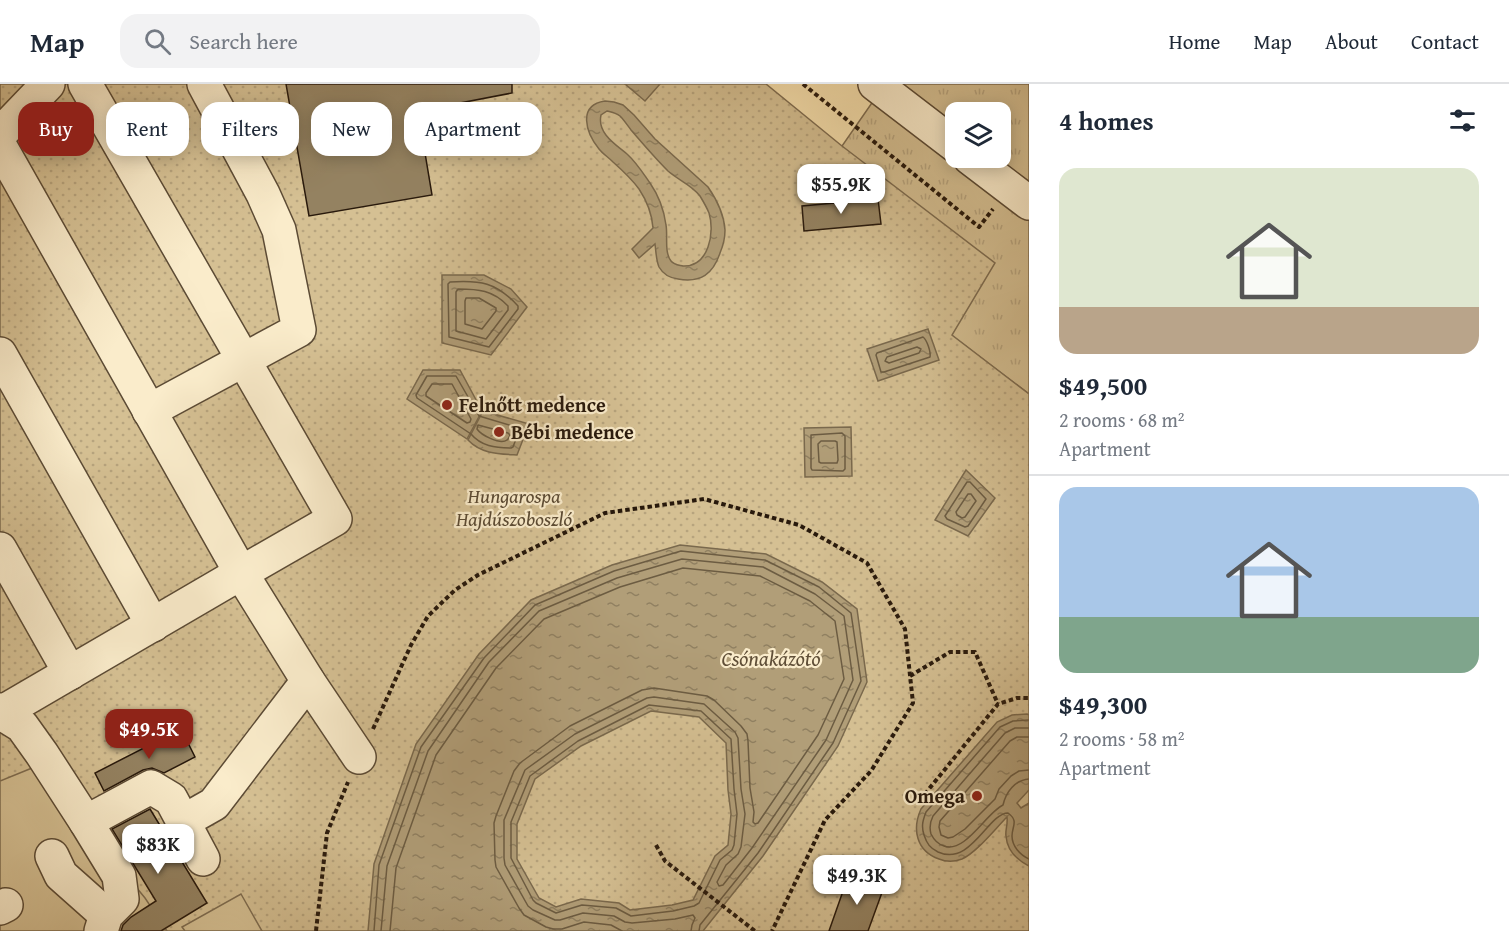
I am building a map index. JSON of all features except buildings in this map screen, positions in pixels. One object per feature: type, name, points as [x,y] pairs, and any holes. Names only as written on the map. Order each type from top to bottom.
[{"type":"street","points":[[0,134],[48,84]]},
{"type":"street","points":[[52,856],[62,875],[103,923],[122,899],[118,876],[86,822],[22,726],[0,712],[335,519],[85,84]]},
{"type":"street","points":[[149,411],[299,330],[279,230],[204,84]]},
{"type":"street","points":[[875,84],[945,138]]},
{"type":"street","points":[[0,146],[241,573],[308,681],[359,757]]},
{"type":"street","points":[[983,168],[1019,196]]},
{"type":"street","points":[[0,354],[153,625]]},
{"type":"street","points":[[0,549],[70,673]]},
{"type":"street","points":[[184,821],[214,804],[308,681]]},
{"type":"street","points":[[86,822],[151,787],[171,799],[203,859]]},
{"type":"path","points":[[803,84],[979,227],[1019,196]]},
{"type":"path","points":[[316,931],[327,833],[411,645],[428,616],[455,590],[478,575],[605,513],[704,500],[799,525],[867,563],[905,629],[913,703],[871,771],[825,820],[772,931]]},
{"type":"path","points":[[910,676],[950,652],[975,652],[998,704]]},
{"type":"path","points":[[920,800],[998,704],[1017,698],[1029,698]]},
{"type":"path","points":[[656,845],[665,861],[755,931]]},
{"type":"green space","name":"Hungarospa Hajdúszoboszló","points":[[0,84],[766,84],[842,146],[995,263],[952,335],[1029,394],[1029,931],[0,931]]},
{"type":"green space","points":[[885,84],[1029,84],[1029,394],[951,335],[842,146]]},
{"type":"green space","points":[[37,766],[145,898],[167,931],[0,931],[0,781]]},
{"type":"green space","points":[[241,894],[262,931],[185,931],[182,927]]},
{"type":"water","points":[[625,84],[660,84],[645,101]]},
{"type":"water","points":[[605,101],[623,105],[655,139],[708,187],[722,213],[725,233],[717,260],[710,272],[693,280],[672,278],[659,267],[655,244],[639,258],[632,249],[653,228],[652,218],[639,189],[594,143],[588,128],[587,114],[596,104]],"holes":[[[607,111],[620,116],[668,171],[700,196],[709,213],[711,229],[708,247],[699,261],[683,266],[671,261],[667,249],[665,219],[658,198],[636,164],[604,133],[600,121],[601,115]]]},
{"type":"water","points":[[442,275],[484,275],[511,289],[527,307],[491,355],[442,343]]},
{"type":"water","points":[[928,329],[939,360],[878,381],[867,349]]},
{"type":"water","name":"Felnőtt medence","points":[[423,370],[460,370],[482,411],[467,439],[407,399]]},
{"type":"water","name":"Bébi medence","points":[[483,411],[529,424],[517,455],[484,451],[468,440]]},
{"type":"water","points":[[851,427],[852,476],[805,477],[804,428]]},
{"type":"water","points":[[966,470],[995,498],[968,536],[935,520]]},
{"type":"water","name":"Csónakázótó","points":[[680,545],[766,554],[822,582],[857,609],[867,682],[838,746],[763,856],[703,931],[368,931],[374,864],[416,744],[479,654],[531,600],[612,565]],"holes":[[[651,711],[699,717],[726,743],[731,814],[728,845],[715,856],[693,900],[630,910],[619,903],[581,899],[556,907],[539,898],[517,859],[517,824],[535,779],[581,746]]]},
{"type":"water","name":"Omega","points":[[1012,715],[1029,715],[1029,790],[1017,803],[1021,808],[1029,803],[1029,866],[1020,861],[1008,846],[1007,817],[979,846],[962,859],[942,860],[925,851],[917,832],[921,809],[997,722]]},
{"type":"place","name":"Felnőtt medence","points":[[447,405]]},
{"type":"place","name":"Bébi medence","points":[[499,432]]},
{"type":"place","name":"Omega","points":[[977,796]]}]
